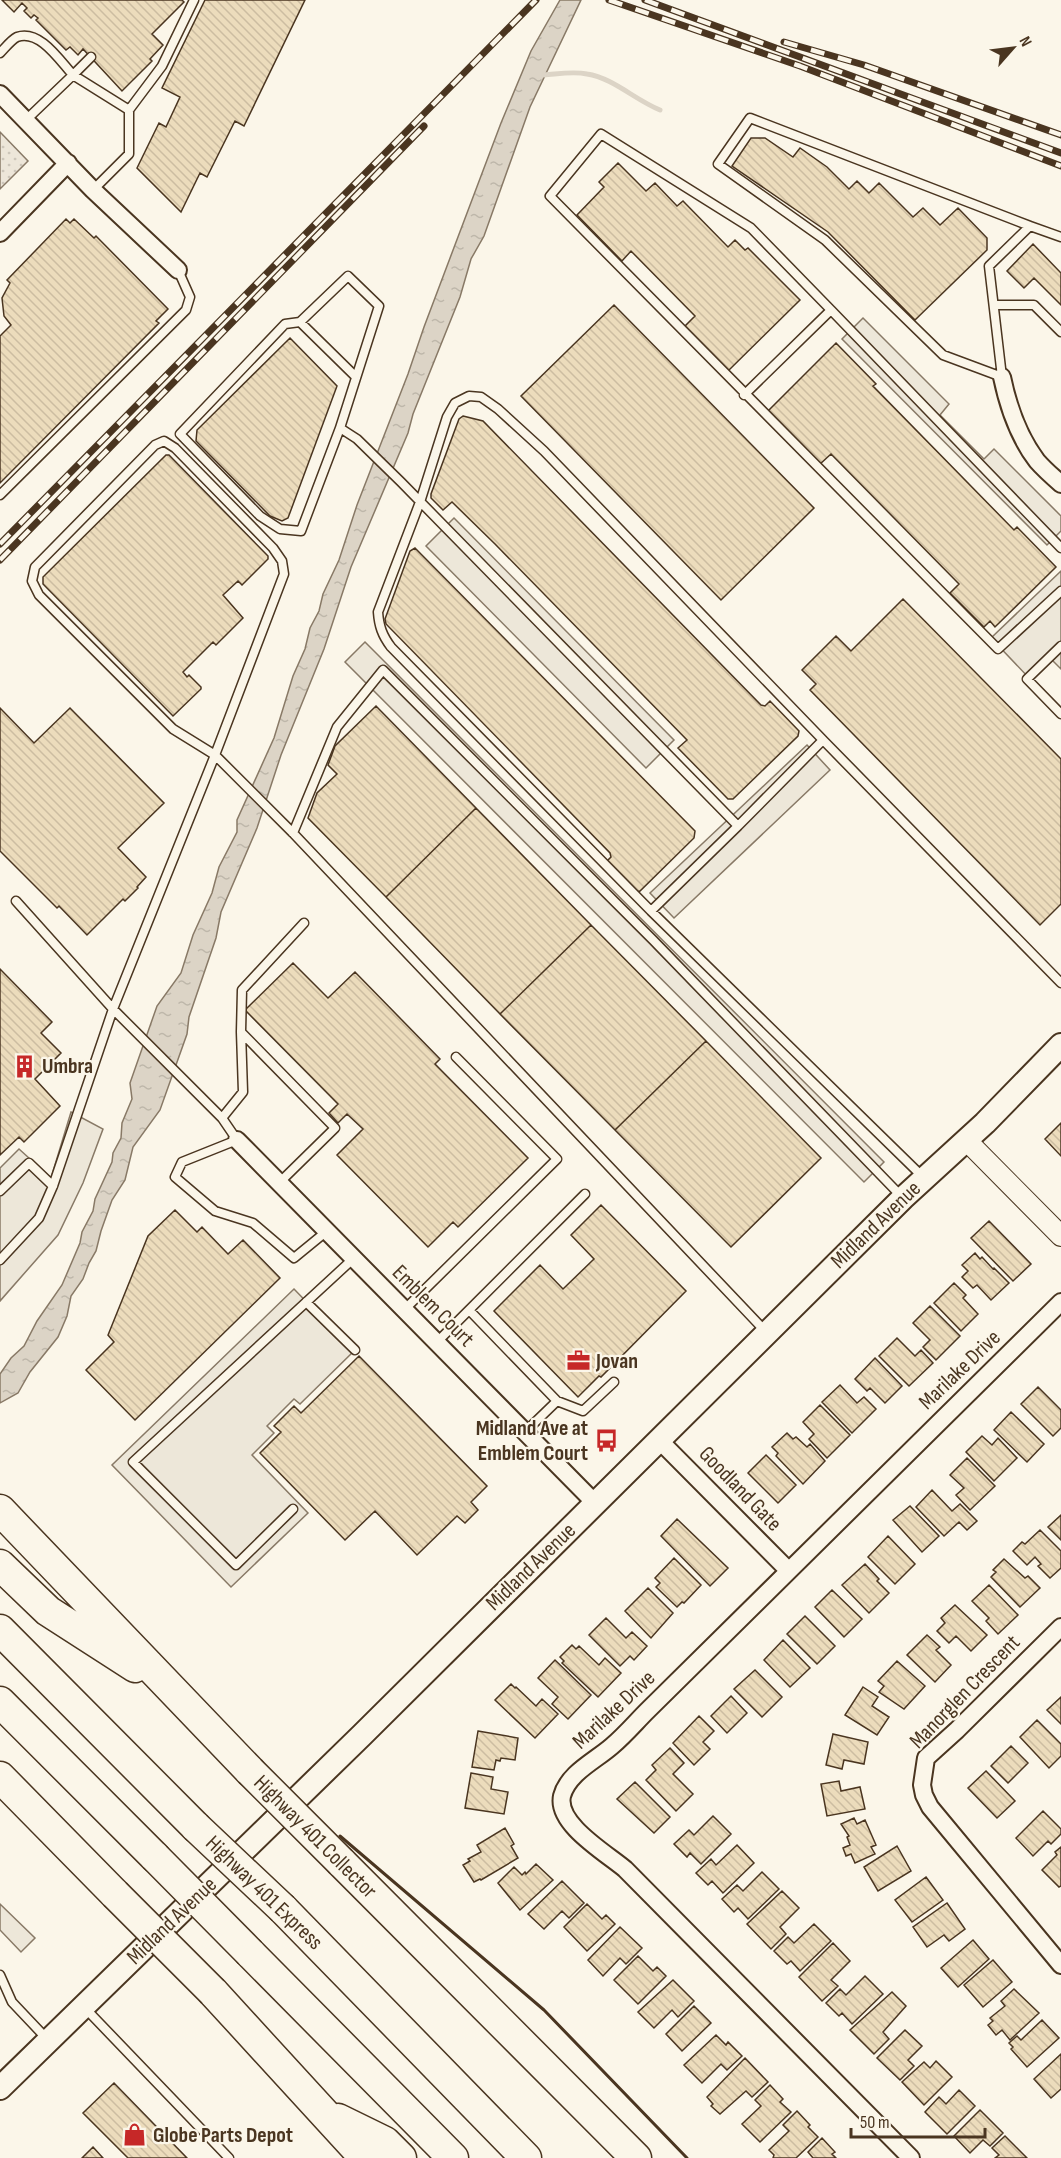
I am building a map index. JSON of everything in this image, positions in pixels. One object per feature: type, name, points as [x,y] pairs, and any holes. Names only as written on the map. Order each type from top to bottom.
[{"type":"highway","name":"Highway 401 Collector","points":[[0,1510],[250,1771],[636,2158]]},
{"type":"highway","points":[[0,1565],[48,1611],[176,1693]]},
{"type":"highway","name":"Highway 401 Express","points":[[0,1630],[196,1827],[283,1909],[526,2158]]},
{"type":"highway","points":[[0,1702],[453,2158]]},
{"type":"highway","points":[[0,1777],[213,1992],[365,2158]]},
{"type":"highway","points":[[322,2110],[385,2142],[401,2158]]},
{"type":"main road","name":"Midland Avenue","points":[[0,2088],[596,1504],[903,1198],[985,1123],[1061,1045]]},
{"type":"street","points":[[0,94],[93,190],[178,270]]},
{"type":"street","points":[[0,233],[68,163]]},
{"type":"street","points":[[1002,376],[1007,401],[1019,431],[1037,461],[1061,484]]},
{"type":"street","name":"Emblem Court","points":[[237,1140],[596,1504]]},
{"type":"street","points":[[966,1140],[1061,1236]]},
{"type":"street","name":"Marilake Drive","points":[[911,2158],[625,1869],[574,1828],[566,1817],[562,1804],[567,1784],[613,1745],[1061,1302]]},
{"type":"street","name":"Goodland Gate","points":[[659,1440],[788,1570]]},
{"type":"street","name":"Manorglen Crescent","points":[[1061,1627],[926,1758],[922,1785],[930,1807],[1061,1965]]},
{"type":"lane","points":[[93,190],[129,154],[129,110],[162,66],[194,0]]},
{"type":"lane","points":[[0,53],[16,38],[27,36],[39,40],[73,75],[129,110]]},
{"type":"lane","points":[[26,120],[91,57]]},
{"type":"lane","points":[[1030,226],[989,266],[1002,376],[943,355],[825,240],[718,164],[750,118],[1061,237]]},
{"type":"lane","points":[[1061,548],[750,228],[601,134],[550,196],[744,395],[998,649],[1061,591]]},
{"type":"lane","points":[[0,495],[186,309],[190,297],[178,270]]},
{"type":"lane","points":[[348,276],[379,306],[340,428],[301,531],[280,529],[260,516],[180,434],[285,324],[300,322],[348,276]]},
{"type":"lane","points":[[994,305],[1034,305],[1061,332]]},
{"type":"lane","points":[[744,395],[831,310]]},
{"type":"lane","points":[[300,322],[357,377]]},
{"type":"lane","points":[[924,1178],[651,911],[407,664],[383,636],[378,624],[378,612],[420,502],[447,417],[455,403],[469,396],[481,397],[498,409],[544,452],[1061,983]]},
{"type":"lane","points":[[340,428],[357,439],[401,482],[738,826]]},
{"type":"lane","points":[[0,1260],[39,1218],[53,1186],[113,1009],[215,755],[284,574],[282,561],[273,549],[175,448],[164,441],[155,445],[35,567],[32,580],[39,595],[173,729],[215,755],[283,822],[767,1333]]},
{"type":"lane","points":[[1061,646],[1027,679],[1061,714]]},
{"type":"lane","points":[[293,833],[337,727],[383,670],[653,940],[903,1198]]},
{"type":"lane","points":[[651,911],[823,740]]},
{"type":"lane","points":[[16,901],[113,1009],[222,1118],[237,1140],[182,1162],[175,1177],[215,1211],[253,1223],[294,1258],[327,1231]]},
{"type":"lane","points":[[222,1118],[243,1092],[242,990],[304,923]]},
{"type":"lane","points":[[241,1032],[335,1128],[280,1182]]},
{"type":"lane","points":[[405,1309],[557,1159],[456,1057]]},
{"type":"lane","points":[[0,1191],[29,1163],[53,1186]]},
{"type":"lane","points":[[437,1342],[585,1194]]},
{"type":"lane","points":[[293,1509],[236,1565],[133,1462],[354,1258]]},
{"type":"lane","points":[[306,1302],[355,1350]]},
{"type":"lane","points":[[470,1311],[557,1401],[583,1411],[614,1382]]},
{"type":"lane","points":[[526,1431],[557,1401]]},
{"type":"lane","points":[[0,1975],[12,2002],[48,2041]]},
{"type":"lane","points":[[83,2007],[229,2158]]},
{"type":"shaded area","points":[[0,132],[28,161],[0,189]]},
{"type":"shaded area","points":[[863,318],[949,404],[940,415],[984,459],[994,449],[1061,516],[1061,531],[1047,545],[842,339]]},
{"type":"shaded area","points":[[454,518],[674,740],[646,768],[426,546]]},
{"type":"shaded area","points":[[1061,571],[1061,669],[1051,659],[1030,679],[991,638]]},
{"type":"shaded area","points":[[365,642],[884,1162],[864,1182],[345,662]]},
{"type":"shaded area","points":[[807,745],[830,770],[674,918],[650,893]]},
{"type":"shaded area","points":[[71,1112],[103,1129],[83,1183],[58,1235],[0,1301],[0,1168],[19,1149],[51,1178]]},
{"type":"shaded area","points":[[294,1289],[354,1351],[300,1404],[294,1399],[267,1426],[274,1433],[252,1455],[308,1513],[231,1587],[112,1465]]},
{"type":"shaded area","points":[[0,1904],[35,1938],[21,1952],[0,1930]]},
{"type":"water","points":[[560,0],[581,0],[530,107],[484,236],[471,259],[460,297],[413,414],[408,433],[351,567],[324,649],[281,755],[257,828],[221,912],[216,938],[189,1017],[187,1034],[160,1110],[133,1147],[125,1180],[112,1200],[96,1251],[83,1279],[71,1296],[67,1316],[58,1337],[30,1372],[18,1393],[0,1403],[0,1374],[11,1358],[24,1346],[37,1321],[62,1285],[80,1243],[82,1232],[93,1211],[95,1199],[121,1138],[122,1123],[132,1099],[130,1083],[157,1006],[181,973],[193,935],[212,893],[219,867],[237,832],[237,820],[274,738],[310,628],[339,560],[357,505],[501,123],[531,51]]},
{"type":"building","points":[[2,0],[182,0],[184,2],[152,34],[163,45],[150,59],[152,61],[122,91],[83,49],[78,55],[70,47],[66,50],[36,20],[38,18],[34,15],[31,18],[24,11],[27,8],[22,3],[14,12]]},
{"type":"building","points":[[205,0],[305,0],[244,126],[235,121],[207,177],[200,173],[181,212],[137,168],[159,123],[166,127],[180,97],[162,88]]},
{"type":"building","points":[[751,138],[765,138],[793,157],[800,148],[827,167],[849,189],[857,181],[869,193],[879,183],[913,217],[923,208],[940,225],[958,208],[987,238],[987,250],[915,320],[828,232],[732,166]]},
{"type":"building","points":[[618,163],[646,191],[655,183],[677,206],[683,201],[728,247],[735,240],[745,250],[748,248],[800,300],[727,372],[683,328],[695,316],[631,251],[622,261],[577,215],[604,187],[599,182]]},
{"type":"building","points":[[66,219],[70,223],[74,219],[94,238],[96,236],[168,309],[156,321],[159,323],[0,483],[0,336],[11,325],[4,316],[2,298],[10,283],[7,280]]},
{"type":"building","points":[[1033,244],[1061,273],[1061,305],[1034,278],[1024,288],[1007,271]]},
{"type":"building","points":[[614,305],[814,508],[721,600],[521,396]]},
{"type":"building","points":[[290,338],[337,386],[288,518],[282,521],[270,516],[196,441],[197,430]]},
{"type":"building","points":[[836,343],[876,384],[873,386],[1014,530],[1017,527],[1056,567],[995,627],[990,621],[984,627],[950,593],[959,584],[831,454],[819,465],[767,412]]},
{"type":"building","points":[[463,416],[483,421],[761,705],[765,706],[770,701],[799,731],[798,736],[733,799],[728,799],[678,748],[687,740],[495,544],[452,502],[443,510],[431,498],[459,419]]},
{"type":"building","points":[[166,455],[169,455],[268,556],[268,559],[242,585],[238,581],[223,595],[243,618],[216,645],[213,642],[183,672],[187,677],[189,675],[201,689],[173,716],[43,584],[43,577]]},
{"type":"building","points":[[415,548],[695,831],[694,838],[640,891],[637,892],[606,862],[611,857],[610,853],[386,624],[385,619],[410,551]]},
{"type":"building","points":[[903,599],[1061,759],[1061,904],[1040,925],[810,690],[816,684],[802,670],[836,636],[851,651]]},
{"type":"building","points":[[376,706],[476,808],[386,897],[308,818],[317,793],[337,774],[328,765],[335,746]]},
{"type":"building","points":[[0,708],[34,743],[70,708],[164,803],[118,848],[146,877],[125,901],[123,899],[87,935],[0,851]]},
{"type":"building","points":[[476,808],[591,925],[500,1014],[386,897]]},
{"type":"building","points":[[591,925],[706,1041],[615,1130],[500,1014]]},
{"type":"building","points":[[293,963],[328,998],[355,972],[440,1059],[435,1064],[528,1158],[458,1227],[453,1222],[428,1247],[337,1155],[363,1129],[347,1114],[338,1123],[329,1113],[338,1104],[245,1010]]},
{"type":"building","name":"Umbra","points":[[0,969],[52,1022],[41,1033],[61,1053],[35,1079],[60,1106],[24,1142],[19,1137],[0,1155]]},
{"type":"building","points":[[706,1041],[821,1158],[731,1247],[615,1130]]},
{"type":"building","points":[[1061,1123],[1061,1156],[1045,1139]]},
{"type":"building","points":[[601,1205],[686,1291],[601,1377],[599,1376],[578,1397],[494,1311],[540,1265],[563,1289],[594,1259],[571,1235]]},
{"type":"building","points":[[175,1210],[197,1232],[202,1227],[228,1254],[243,1240],[280,1278],[135,1420],[86,1370],[114,1342],[108,1335],[148,1236]]},
{"type":"building","points":[[989,1221],[1031,1264],[1013,1281],[971,1238]]},
{"type":"building","points":[[975,1253],[1009,1283],[991,1300],[977,1285],[973,1288],[962,1277],[968,1271],[962,1265]]},
{"type":"building","points":[[954,1283],[966,1295],[963,1298],[978,1314],[961,1331],[934,1303]]},
{"type":"building","points":[[930,1306],[960,1336],[936,1360],[923,1347],[930,1340],[913,1323]]},
{"type":"building","points":[[897,1338],[915,1356],[921,1350],[933,1363],[909,1386],[879,1356]]},
{"type":"building","points":[[359,1356],[487,1486],[471,1502],[478,1510],[465,1523],[457,1516],[417,1555],[375,1511],[345,1540],[260,1453],[281,1432],[274,1426],[294,1406],[301,1413]]},
{"type":"building","points":[[875,1358],[902,1386],[885,1403],[870,1388],[867,1391],[855,1379]]},
{"type":"building","points":[[840,1385],[857,1403],[864,1397],[876,1409],[852,1433],[822,1402]]},
{"type":"building","points":[[1038,1387],[1061,1410],[1061,1428],[1053,1436],[1021,1404]]},
{"type":"building","points":[[820,1405],[850,1435],[827,1458],[809,1439],[814,1434],[803,1422]]},
{"type":"building","points":[[1011,1412],[1044,1444],[1027,1462],[994,1430]]},
{"type":"building","points":[[787,1433],[793,1439],[796,1437],[807,1447],[810,1444],[825,1461],[803,1484],[776,1456],[778,1453],[772,1447]]},
{"type":"building","points":[[982,1436],[992,1445],[998,1438],[1017,1458],[994,1481],[966,1452]]},
{"type":"building","points":[[766,1455],[796,1485],[778,1503],[748,1473]]},
{"type":"building","points":[[967,1458],[995,1486],[970,1510],[956,1495],[964,1488],[950,1475]]},
{"type":"building","points":[[932,1490],[952,1511],[960,1504],[977,1521],[967,1530],[959,1522],[944,1536],[916,1507]]},
{"type":"building","points":[[910,1506],[939,1536],[922,1552],[893,1520]]},
{"type":"building","points":[[1061,1515],[1061,1540],[1048,1527]]},
{"type":"building","points":[[677,1519],[728,1568],[710,1586],[661,1536]]},
{"type":"building","points":[[1040,1530],[1061,1551],[1061,1568],[1050,1578],[1038,1566],[1041,1564],[1035,1557],[1027,1565],[1013,1551],[1022,1542],[1025,1544]]},
{"type":"building","points":[[888,1536],[915,1564],[895,1584],[868,1557]]},
{"type":"building","points":[[674,1558],[701,1585],[677,1607],[656,1587],[660,1583],[655,1578]]},
{"type":"building","points":[[1004,1559],[1025,1578],[1028,1576],[1040,1588],[1020,1607],[991,1577],[996,1572],[993,1570]]},
{"type":"building","points":[[865,1564],[889,1593],[869,1613],[842,1585]]},
{"type":"building","points":[[989,1585],[1018,1615],[998,1634],[986,1621],[989,1618],[972,1601]]},
{"type":"building","points":[[648,1588],[673,1613],[651,1638],[625,1611]]},
{"type":"building","points":[[832,1590],[862,1619],[844,1637],[815,1607]]},
{"type":"building","points":[[955,1605],[987,1635],[971,1651],[956,1636],[949,1643],[937,1631],[945,1623],[941,1618]]},
{"type":"building","points":[[805,1616],[835,1646],[817,1664],[787,1634]]},
{"type":"building","points":[[606,1618],[626,1638],[632,1632],[647,1646],[634,1660],[630,1656],[620,1666],[589,1635]]},
{"type":"building","points":[[927,1635],[940,1647],[936,1650],[951,1665],[935,1682],[907,1655]]},
{"type":"building","points":[[783,1640],[810,1668],[790,1687],[764,1660]]},
{"type":"building","points":[[572,1645],[576,1649],[579,1646],[599,1665],[605,1658],[621,1673],[598,1697],[562,1663],[564,1661],[560,1657]]},
{"type":"building","points":[[555,1660],[591,1695],[568,1719],[552,1704],[558,1697],[538,1678]]},
{"type":"building","points":[[897,1661],[925,1686],[904,1709],[879,1692],[884,1686],[878,1681]]},
{"type":"building","points":[[755,1670],[782,1697],[762,1717],[734,1689]]},
{"type":"building","points":[[511,1684],[536,1706],[542,1699],[558,1714],[535,1738],[495,1700]]},
{"type":"building","points":[[863,1687],[878,1697],[872,1706],[889,1717],[877,1735],[845,1715]]},
{"type":"building","points":[[731,1696],[747,1713],[727,1733],[711,1716]]},
{"type":"building","points":[[1061,1697],[1061,1724],[1047,1710]]},
{"type":"building","points":[[699,1716],[714,1731],[703,1742],[710,1749],[694,1765],[673,1743]]},
{"type":"building","points":[[1037,1720],[1061,1744],[1061,1756],[1049,1768],[1020,1737]]},
{"type":"building","points":[[478,1731],[518,1738],[515,1760],[501,1758],[500,1761],[496,1760],[494,1770],[472,1767]]},
{"type":"building","points":[[833,1734],[868,1742],[864,1764],[844,1760],[842,1769],[826,1765]]},
{"type":"building","points":[[1011,1746],[1028,1763],[1008,1783],[991,1766]]},
{"type":"building","points":[[670,1748],[684,1763],[673,1774],[693,1794],[676,1811],[646,1780],[656,1770],[652,1765]]},
{"type":"building","points":[[986,1771],[1015,1801],[997,1818],[968,1788]]},
{"type":"building","points":[[471,1773],[493,1777],[491,1789],[508,1792],[504,1814],[465,1808]]},
{"type":"building","points":[[839,1781],[841,1791],[860,1787],[865,1809],[827,1816],[821,1784]]},
{"type":"building","points":[[635,1782],[670,1817],[654,1833],[617,1799]]},
{"type":"building","points":[[1043,1811],[1061,1829],[1061,1834],[1051,1844],[1048,1841],[1033,1856],[1016,1838]]},
{"type":"building","points":[[713,1816],[731,1834],[701,1864],[690,1853],[687,1857],[674,1844],[689,1830],[694,1835]]},
{"type":"building","points":[[854,1818],[857,1824],[865,1820],[876,1845],[871,1847],[875,1854],[855,1863],[851,1854],[846,1856],[843,1848],[850,1845],[847,1837],[849,1836],[841,1824]]},
{"type":"building","points":[[505,1828],[514,1844],[511,1846],[518,1858],[474,1882],[463,1865],[470,1861],[468,1859],[481,1852],[477,1845]]},
{"type":"building","points":[[737,1845],[754,1863],[723,1893],[712,1881],[708,1885],[696,1873],[711,1859],[716,1865]]},
{"type":"building","points":[[897,1846],[911,1871],[878,1891],[864,1867]]},
{"type":"building","points":[[1061,1847],[1061,1886],[1059,1887],[1042,1870],[1057,1855],[1055,1852]]},
{"type":"building","points":[[536,1864],[553,1880],[520,1910],[498,1883],[514,1867],[522,1875]]},
{"type":"building","points":[[762,1872],[779,1889],[748,1919],[738,1908],[734,1912],[722,1899],[737,1885],[743,1891]]},
{"type":"building","points":[[926,1877],[943,1900],[912,1922],[895,1900]]},
{"type":"building","points":[[562,1881],[584,1903],[569,1918],[562,1911],[544,1929],[528,1914]]},
{"type":"building","points":[[782,1891],[799,1908],[780,1927],[786,1934],[771,1949],[747,1924]]},
{"type":"building","points":[[947,1903],[965,1929],[949,1941],[944,1935],[927,1947],[913,1927]]},
{"type":"building","points":[[587,1904],[602,1919],[606,1915],[615,1924],[587,1951],[564,1927]]},
{"type":"building","points":[[814,1924],[831,1941],[800,1971],[791,1961],[787,1964],[774,1951],[788,1937],[794,1943]]},
{"type":"building","points":[[620,1927],[642,1948],[626,1964],[620,1958],[603,1976],[588,1960]]},
{"type":"building","points":[[973,1940],[989,1959],[958,1987],[941,1968]]},
{"type":"building","points":[[833,1943],[850,1961],[831,1980],[838,1986],[822,2001],[799,1977]]},
{"type":"building","points":[[638,1956],[653,1971],[657,1967],[666,1976],[638,2004],[614,1980]]},
{"type":"building","points":[[993,1960],[1012,1982],[983,2007],[964,1985]]},
{"type":"building","points":[[865,1976],[883,1994],[852,2024],[842,2013],[839,2016],[826,2003],[840,1989],[846,1995]]},
{"type":"building","points":[[673,1980],[694,2001],[678,2017],[672,2010],[654,2028],[638,2012]]},
{"type":"building","points":[[1014,1989],[1039,2013],[1010,2040],[1002,2030],[996,2035],[988,2025],[993,2021],[990,2018],[1005,2006],[1001,2001]]},
{"type":"building","points":[[892,1992],[906,2006],[883,2032],[889,2039],[874,2054],[850,2030]]},
{"type":"building","points":[[694,2006],[711,2023],[682,2051],[666,2034]]},
{"type":"building","points":[[1042,2020],[1059,2038],[1027,2067],[1011,2049],[1013,2047],[1009,2043],[1017,2036],[1021,2040]]},
{"type":"building","points":[[905,2030],[922,2046],[908,2060],[914,2066],[900,2080],[877,2058]]},
{"type":"building","points":[[716,2035],[726,2045],[728,2042],[742,2056],[727,2070],[721,2064],[702,2083],[684,2065]]},
{"type":"building","points":[[1061,2054],[1061,2089],[1051,2098],[1034,2079]]},
{"type":"building","points":[[745,2058],[768,2082],[752,2097],[746,2091],[720,2114],[711,2106],[713,2104],[707,2097]]},
{"type":"building","points":[[936,2061],[952,2077],[924,2105],[902,2082],[924,2062],[930,2068]]},
{"type":"building","name":"Globe Parts Depot","points":[[114,2083],[187,2158],[128,2158],[83,2113]]},
{"type":"building","points":[[770,2085],[783,2099],[780,2102],[791,2112],[760,2142],[742,2124],[761,2106],[755,2100]]},
{"type":"building","points":[[959,2090],[975,2106],[947,2134],[925,2112],[939,2097],[946,2104]]},
{"type":"building","points":[[980,2110],[1003,2133],[990,2146],[983,2140],[970,2153],[954,2136]]},
{"type":"building","points":[[797,2111],[818,2137],[796,2158],[773,2158],[774,2155],[769,2150],[789,2131],[783,2125]]},
{"type":"building","points":[[1005,2136],[1027,2158],[995,2158],[999,2155],[992,2148]]},
{"type":"building","points":[[822,2138],[835,2152],[832,2154],[836,2158],[813,2158],[808,2152]]},
{"type":"building","points":[[93,2147],[103,2158],[82,2158]]},
{"type":"waterway","points":[[544,75],[576,73],[597,76],[660,110]]},
{"type":"railway","points":[[0,544],[536,0]]},
{"type":"railway","points":[[609,0],[800,66],[1061,166]]},
{"type":"railway","points":[[645,0],[1061,153]]},
{"type":"railway","points":[[784,42],[864,65],[1061,135]]},
{"type":"railway","points":[[0,560],[424,126]]},
{"type":"wall","points":[[340,1836],[544,2010],[687,2158]]},
{"type":"place","name":"Umbra","points":[[24,1066]]},
{"type":"place","name":"Jovan","points":[[578,1361]]},
{"type":"place","name":"Midland Ave at Emblem Court","points":[[606,1441]]},
{"type":"place","name":"Globe Parts Depot","points":[[135,2135]]}]
